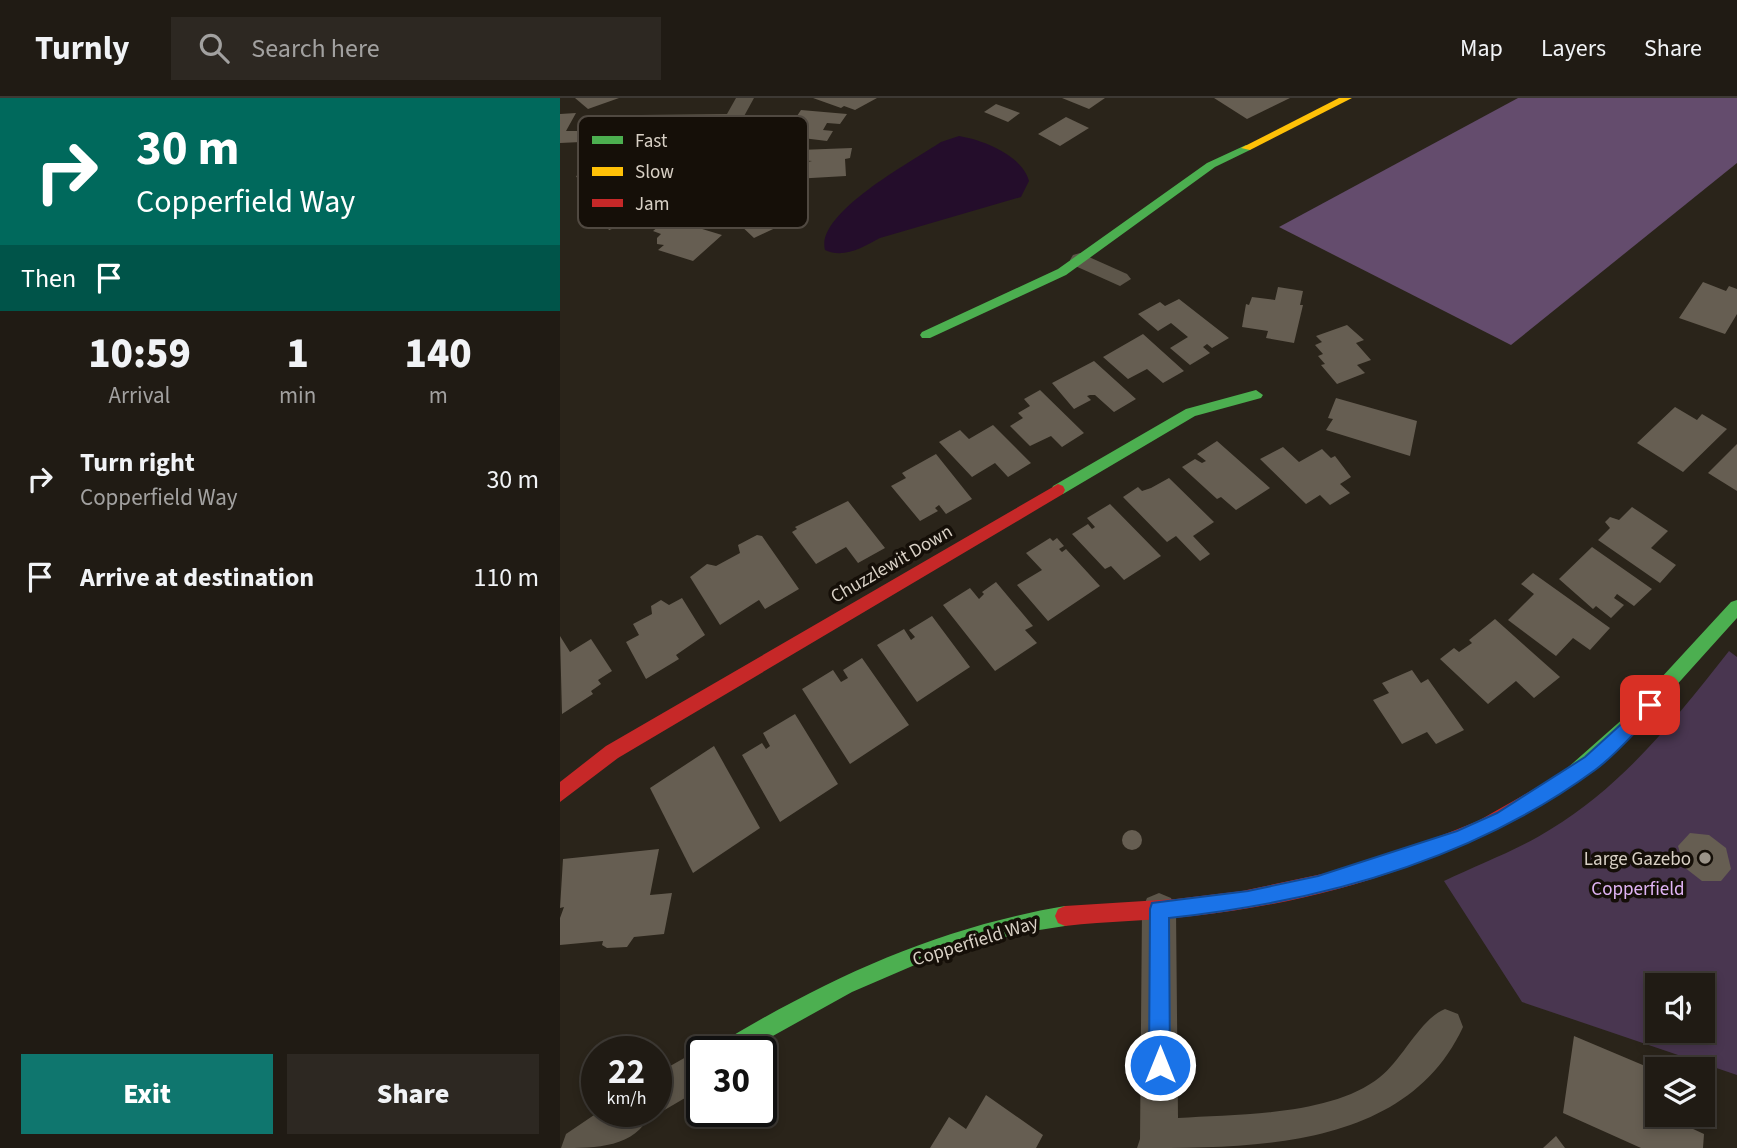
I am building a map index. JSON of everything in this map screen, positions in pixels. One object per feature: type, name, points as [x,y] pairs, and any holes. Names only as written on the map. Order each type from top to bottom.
[{"type":"street","points":[[734,116],[745,98]]},
{"type":"street","points":[[926,335],[1051,277],[1080,260],[1211,165],[1348,98]]},
{"type":"street","points":[[1080,260],[1120,279]]},
{"type":"street","name":"Chuzzlewit Down","points":[[560,793],[612,752],[1191,412],[1224,401],[1256,395]]},
{"type":"street","name":"Copperfield Way","points":[[753,1036],[824,996],[927,951],[1012,925],[1089,911],[1159,909],[1248,900],[1318,885],[1397,861],[1504,820],[1591,763],[1650,705],[1737,607]]},
{"type":"street","points":[[1159,909],[1157,1144],[1266,1129],[1359,1109],[1384,1097],[1404,1081],[1446,1027]]},
{"type":"street","points":[[580,1148],[610,1127]]},
{"type":"green space","name":"Copperfield","points":[[1729,651],[1737,657],[1737,1075],[1715,1068],[1715,1057],[1684,1057],[1522,1002],[1444,881],[1525,844],[1578,811],[1626,771],[1669,725]]},
{"type":"shaded area","points":[[1518,98],[1737,98],[1737,163],[1511,345],[1279,227]]},
{"type":"shaded area","points":[[959,136],[990,145],[1010,156],[1025,172],[1029,181],[1021,197],[880,238],[846,253],[825,250],[826,236],[835,220],[850,205],[869,189],[941,142]]},
{"type":"building","points":[[575,98],[619,98],[588,109]]},
{"type":"building","points":[[813,98],[877,98],[855,110]]},
{"type":"building","points":[[1062,98],[1105,98],[1089,109]]},
{"type":"building","points":[[1214,98],[1290,98],[1247,119]]},
{"type":"building","points":[[996,104],[1020,113],[1008,122],[984,112]]},
{"type":"building","points":[[801,110],[847,114],[840,124],[827,123],[823,130],[833,131],[827,141],[808,139],[808,116],[797,116]]},
{"type":"building","points":[[576,113],[566,131],[578,131],[578,142],[560,143],[560,114]]},
{"type":"building","points":[[1066,117],[1089,128],[1060,146],[1038,134]]},
{"type":"building","points":[[852,148],[850,158],[845,159],[846,176],[808,178],[808,162],[812,161],[808,161],[808,150]]},
{"type":"building","points":[[657,228],[699,228],[722,235],[693,261],[658,250],[664,245],[657,244],[657,238],[661,234],[653,231]]},
{"type":"building","points":[[743,228],[775,228],[754,238]]},
{"type":"building","points":[[1703,282],[1726,291],[1729,286],[1737,289],[1737,314],[1725,334],[1679,318]]},
{"type":"building","points":[[1278,287],[1303,291],[1300,305],[1303,305],[1294,343],[1266,338],[1268,331],[1242,327],[1246,304],[1249,305],[1252,297],[1275,300]]},
{"type":"building","points":[[1179,299],[1229,338],[1212,348],[1207,344],[1203,347],[1210,353],[1190,365],[1170,348],[1188,337],[1171,323],[1158,331],[1138,314],[1160,302],[1165,306]]},
{"type":"building","points":[[1347,325],[1364,340],[1356,343],[1371,360],[1357,365],[1365,373],[1337,384],[1321,365],[1325,364],[1318,356],[1323,354],[1315,345],[1322,342],[1316,336]]},
{"type":"building","points":[[1143,334],[1184,371],[1163,383],[1147,369],[1128,379],[1103,357]]},
{"type":"building","points":[[1094,361],[1136,399],[1114,412],[1095,395],[1090,395],[1087,396],[1091,400],[1074,409],[1052,383]]},
{"type":"building","points":[[1040,390],[1084,433],[1062,447],[1051,436],[1030,446],[1010,426],[1023,418],[1018,413],[1030,406],[1024,399]]},
{"type":"building","points":[[1336,398],[1417,421],[1410,456],[1326,430],[1333,419],[1328,418]]},
{"type":"building","points":[[1675,407],[1697,420],[1702,414],[1727,429],[1683,472],[1637,443]]},
{"type":"building","points":[[993,425],[1031,463],[1008,477],[995,463],[972,477],[939,442],[960,430],[969,439]]},
{"type":"building","points":[[1217,441],[1270,488],[1236,510],[1221,497],[1217,499],[1182,467],[1195,459],[1202,463],[1206,461],[1197,454]]},
{"type":"building","points":[[1737,444],[1737,491],[1708,473]]},
{"type":"building","points":[[1283,447],[1299,462],[1322,449],[1331,458],[1335,456],[1351,477],[1340,484],[1350,493],[1330,505],[1320,495],[1306,504],[1260,459]]},
{"type":"building","points":[[936,454],[972,499],[946,514],[939,505],[935,508],[938,511],[920,521],[891,486],[906,478],[902,473]]},
{"type":"building","points":[[1169,478],[1214,522],[1193,536],[1210,554],[1200,561],[1176,536],[1167,542],[1123,497],[1138,487],[1142,491]]},
{"type":"building","points":[[848,501],[885,548],[858,563],[846,547],[816,564],[792,532],[797,529],[795,527]]},
{"type":"building","points":[[1110,504],[1161,556],[1124,580],[1111,566],[1105,569],[1072,534],[1088,524],[1092,529],[1095,527],[1087,518]]},
{"type":"building","points":[[1632,507],[1668,531],[1651,548],[1676,565],[1660,583],[1598,540],[1610,528],[1605,522],[1610,517],[1619,520]]},
{"type":"building","points":[[757,535],[762,536],[799,589],[765,609],[759,600],[720,625],[690,577],[707,564],[716,566],[740,553],[738,545]]},
{"type":"building","points":[[1050,538],[1053,541],[1057,538],[1064,546],[1059,549],[1062,552],[1066,549],[1100,586],[1048,621],[1017,585],[1042,570],[1026,553]]},
{"type":"building","points":[[1592,547],[1652,589],[1634,606],[1617,594],[1614,598],[1624,605],[1611,618],[1596,606],[1593,609],[1559,579]]},
{"type":"building","points":[[1533,573],[1610,628],[1590,650],[1573,638],[1556,656],[1508,620],[1534,594],[1521,584]]},
{"type":"building","points":[[996,582],[1033,626],[1025,630],[1037,643],[995,671],[943,605],[970,588],[979,599],[984,594],[982,592]]},
{"type":"building","points":[[682,598],[705,635],[676,655],[679,659],[646,679],[626,642],[639,635],[633,624],[652,614],[651,606],[661,600],[669,605]]},
{"type":"building","points":[[932,616],[970,667],[917,702],[877,645],[904,629],[911,640],[915,637],[909,630]]},
{"type":"building","points":[[1495,619],[1560,677],[1534,698],[1516,681],[1488,704],[1440,659],[1454,648],[1459,652],[1472,643],[1469,640]]},
{"type":"building","points":[[560,636],[570,652],[591,639],[612,671],[598,680],[601,684],[591,691],[593,694],[562,714]]},
{"type":"building","points":[[862,658],[909,725],[850,764],[802,689],[833,670],[841,682],[848,678],[843,670]]},
{"type":"building","points":[[1412,670],[1421,683],[1428,679],[1464,730],[1436,744],[1427,732],[1402,744],[1373,700],[1389,693],[1382,683]]},
{"type":"building","points":[[795,714],[838,784],[780,822],[742,755],[762,743],[766,749],[770,746],[763,733]]},
{"type":"building","points":[[714,746],[760,828],[693,873],[650,788]]},
{"type":"building","points":[[1128,830],[1136,830],[1142,840],[1136,850],[1128,850],[1122,844],[1122,836]]},
{"type":"building","name":"Large Gazebo","points":[[1690,833],[1709,835],[1726,848],[1731,869],[1721,881],[1702,881],[1684,867],[1678,846]]},
{"type":"building","points":[[659,849],[650,895],[672,893],[664,934],[634,937],[627,947],[607,948],[602,945],[603,941],[560,945],[560,918],[564,907],[560,908],[563,859]]},
{"type":"building","points":[[1574,1036],[1645,1066],[1645,1127],[1691,1127],[1704,1134],[1703,1148],[1641,1148],[1563,1113]]},
{"type":"building","points":[[986,1095],[1043,1135],[1036,1148],[930,1148],[949,1117],[966,1129]]},
{"type":"building","points":[[1556,1136],[1565,1148],[1543,1148]]},
{"type":"traffic: fast","points":[[926,335],[1062,272],[1211,165],[1246,148]]},
{"type":"traffic: fast","points":[[1058,490],[1191,412],[1256,395]]},
{"type":"traffic: fast","points":[[1571,776],[1631,723],[1737,607]]},
{"type":"traffic: fast","points":[[750,1036],[845,985],[931,949],[975,935],[1065,916]]},
{"type":"traffic: slow","points":[[1246,148],[1347,98]]},
{"type":"traffic: jam","points":[[560,793],[612,752],[1058,490]]},
{"type":"traffic: jam","points":[[1065,916],[1176,909],[1242,901],[1341,880],[1438,848],[1529,803],[1571,776]]},
{"type":"place","name":"Large Gazebo","points":[[1705,858]]},
{"type":"route","points":[[1160,1065],[1159,909],[1248,900],[1318,885],[1373,870],[1458,840],[1504,820],[1591,763],[1650,705]]}]
